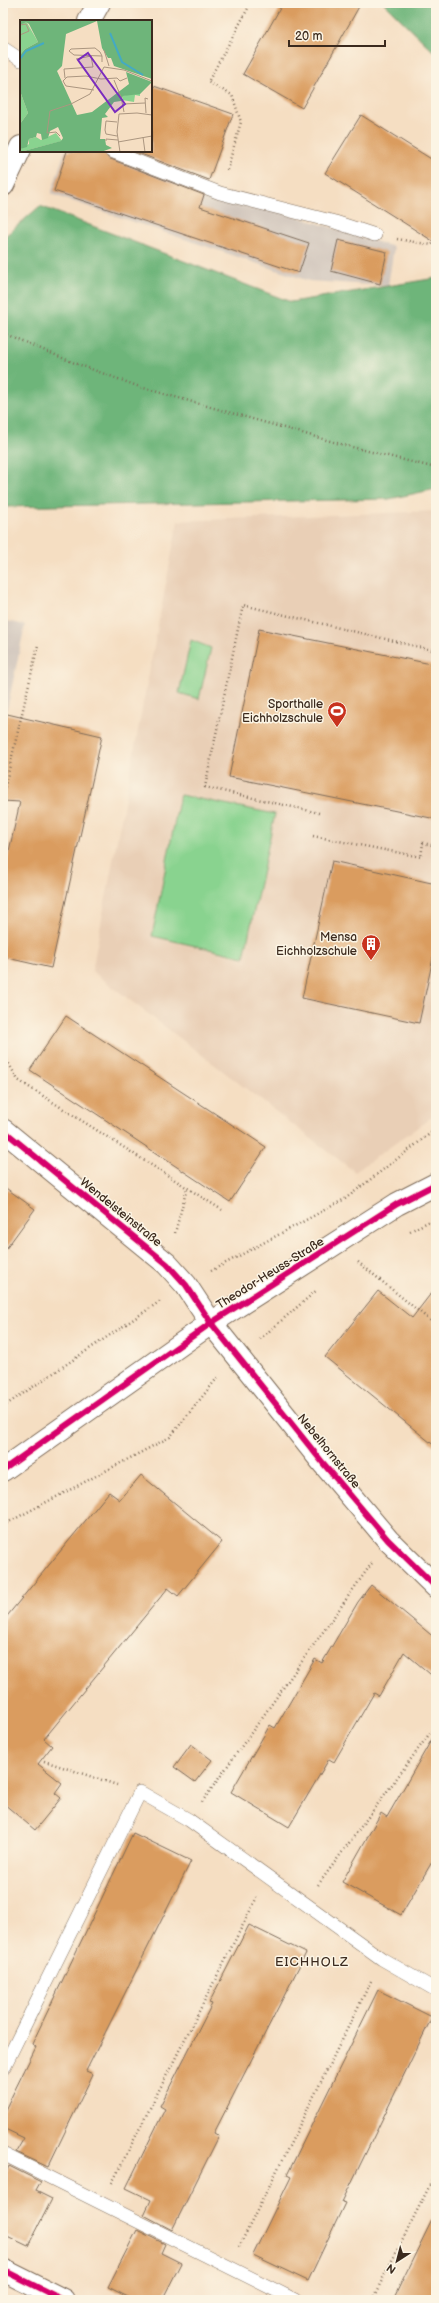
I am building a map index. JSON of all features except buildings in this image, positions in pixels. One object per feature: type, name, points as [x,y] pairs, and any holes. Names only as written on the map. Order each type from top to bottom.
[{"type":"street","points":[[90,20],[99,3]]},
{"type":"street","points":[[3,185],[20,149]]},
{"type":"street","name":"Wendelsteinstraße","points":[[3,1130],[167,1264],[186,1285],[211,1323]]},
{"type":"street","name":"Theodor-Heuss-Straße","points":[[3,1470],[211,1323],[397,1204],[436,1184]]},
{"type":"street","name":"Nebelhornstraße","points":[[211,1323],[388,1540],[436,1587]]},
{"type":"street","points":[[3,2270],[63,2300]]},
{"type":"lane","points":[[3,48],[20,59]]},
{"type":"lane","points":[[114,152],[220,194],[335,222],[375,235]]},
{"type":"lane","points":[[3,2069],[140,1792],[189,1820],[382,1959],[436,1990]]},
{"type":"lane","points":[[3,2154],[295,2300]]},
{"type":"path","points":[[220,194],[241,122],[232,95],[208,82],[251,3]]},
{"type":"path","points":[[375,235],[432,245],[436,240]]},
{"type":"path","points":[[3,333],[72,362],[140,387],[344,445],[436,468]]},
{"type":"path","points":[[319,813],[205,787],[243,605],[436,651]]},
{"type":"path","points":[[3,795],[38,645]]},
{"type":"path","points":[[313,836],[421,857],[423,843],[436,846]]},
{"type":"path","points":[[3,1054],[18,1080],[222,1210]]},
{"type":"path","points":[[3,1406],[186,1285],[345,1199],[436,1129]]},
{"type":"path","points":[[167,1264],[188,1188]]},
{"type":"path","points":[[409,1232],[436,1218]]},
{"type":"path","points":[[361,1256],[354,1259],[436,1325]]},
{"type":"path","points":[[238,1357],[324,1285]]},
{"type":"path","points":[[3,1525],[170,1437],[219,1376]]},
{"type":"path","points":[[189,1820],[388,1540]]},
{"type":"path","points":[[305,1904],[436,1725]]},
{"type":"path","points":[[44,1762],[140,1792]]},
{"type":"path","points":[[102,2203],[268,1876]]},
{"type":"path","points":[[228,2267],[382,1959]]},
{"type":"path","points":[[372,2300],[436,2173]]},
{"type":"shaded area","points":[[65,152],[90,152],[394,247],[388,286],[309,281],[51,194]]},
{"type":"shaded area","points":[[436,511],[436,1114],[355,1172],[92,971],[178,521]]},
{"type":"shaded area","points":[[3,620],[25,625],[3,728]]},
{"type":"green space","points":[[384,3],[436,3],[436,54]]},
{"type":"green space","points":[[40,206],[291,302],[436,278],[436,489],[389,499],[3,507],[3,238]]},
{"type":"green space","points":[[191,640],[211,648],[199,699],[179,693]]},
{"type":"green space","points":[[180,795],[275,814],[244,957],[152,936]]},
{"type":"cycle path","points":[[3,1130],[167,1264],[186,1285],[211,1323],[323,1463],[388,1540],[436,1587]]},
{"type":"cycle path","points":[[3,1470],[211,1323],[397,1204],[436,1184]]},
{"type":"cycle path","points":[[3,2270],[63,2300]]},
{"type":"place","name":"Sporthalle Eichholzschule","points":[[337,728]]},
{"type":"place","name":"Mensa Eichholzschule","points":[[371,961]]},
{"type":"district","name":"EICHHOLZ","points":[[312,1961]]}]
